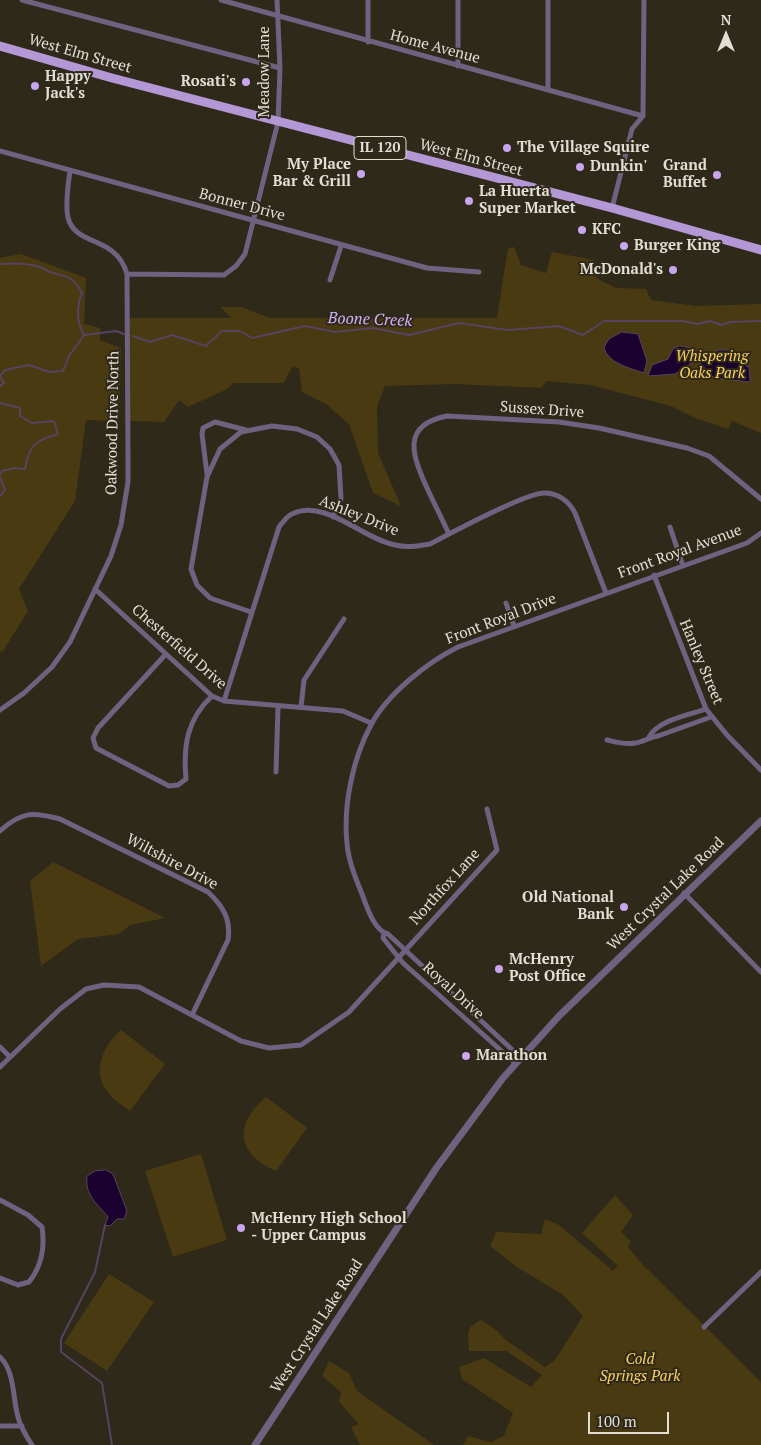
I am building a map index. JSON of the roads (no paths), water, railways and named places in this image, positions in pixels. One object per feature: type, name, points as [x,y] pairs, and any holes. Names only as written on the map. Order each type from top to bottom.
[{"type":"main road","name":"West Elm Street","points":[[0,46],[278,122],[612,208],[761,250]]},
{"type":"street","points":[[22,0],[280,68]]},
{"type":"street","name":"Home Avenue","points":[[221,0],[368,42],[643,116]]},
{"type":"street","name":"Meadow Lane","points":[[127,274],[224,275],[236,266],[245,254],[278,122],[280,68],[277,0]]},
{"type":"street","points":[[368,0],[368,42]]},
{"type":"street","points":[[458,0],[458,66]]},
{"type":"street","points":[[548,0],[548,90]]},
{"type":"street","points":[[612,208],[632,129],[643,116],[644,0]]},
{"type":"street","name":"Bonner Drive","points":[[0,151],[341,246],[427,268],[479,272]]},
{"type":"street","points":[[70,171],[68,218],[76,233],[116,252],[123,262],[127,274]]},
{"type":"street","points":[[330,280],[341,246]]},
{"type":"street","name":"Oakwood Drive North","points":[[0,710],[24,693],[52,667],[70,642],[111,556],[122,524],[128,482],[127,274]]},
{"type":"street","name":"Sussex Drive","points":[[449,534],[415,461],[413,444],[418,430],[431,420],[447,416],[560,422],[599,428],[687,448],[709,456],[761,499]]},
{"type":"street","points":[[207,477],[203,428],[215,422],[248,430]]},
{"type":"street","points":[[251,612],[210,598],[197,585],[191,568],[207,477],[212,462],[220,449],[236,435],[248,430],[272,426],[297,429],[317,437],[330,449],[339,465],[341,499],[333,517]]},
{"type":"street","name":"Ashley Drive","points":[[224,702],[278,527],[290,514],[307,509],[322,512],[394,545],[413,546],[430,544],[534,495],[555,494],[567,502],[575,513],[606,593]]},
{"type":"street","points":[[670,527],[683,566]]},
{"type":"street","name":"Front Royal Avenue","points":[[606,593],[747,543],[761,533]]},
{"type":"street","name":"Hanley Street","points":[[654,575],[706,709],[711,717],[761,770]]},
{"type":"street","name":"Chesterfield Drive","points":[[95,589],[212,696],[224,702],[344,711],[372,723]]},
{"type":"street","name":"Front Royal Drive","points":[[372,723],[393,697],[420,670],[446,653],[606,593]]},
{"type":"street","points":[[506,602],[514,626]]},
{"type":"street","points":[[301,708],[304,680],[344,620]]},
{"type":"street","points":[[166,654],[98,728],[93,738],[96,748],[169,786],[178,785],[186,779],[185,741],[191,724],[202,706],[212,696]]},
{"type":"street","points":[[276,772],[278,707]]},
{"type":"street","points":[[649,737],[652,731],[660,726],[706,709]]},
{"type":"street","points":[[607,740],[624,744],[636,743],[711,717]]},
{"type":"street","name":"Royal Drive","points":[[372,723],[363,742],[348,802],[347,844],[356,879],[371,917],[384,933],[388,934],[517,1060]]},
{"type":"street","name":"Northfox Lane","points":[[404,951],[497,850],[487,809]]},
{"type":"street","name":"Wiltshire Drive","points":[[0,831],[11,821],[36,813],[60,819],[208,892],[220,903],[227,916],[230,929],[228,940],[192,1015]]},
{"type":"street","name":"West Crystal Lake Road","points":[[255,1445],[437,1167],[517,1060],[684,893],[761,821]]},
{"type":"street","points":[[684,893],[760,970]]},
{"type":"street","name":"Royal Drive","points":[[384,933],[382,938],[398,958],[517,1060]]},
{"type":"street","points":[[0,1067],[60,1009],[86,989],[120,985],[139,987],[241,1041],[269,1048],[301,1045],[349,1012],[404,951]]},
{"type":"street","points":[[0,1047],[10,1057]]},
{"type":"street","points":[[0,1200],[28,1216],[42,1227],[44,1240],[37,1272],[29,1282],[18,1285],[0,1278]]},
{"type":"street","points":[[704,1327],[761,1272]]},
{"type":"street","points":[[0,1357],[8,1369],[17,1415],[32,1445]]},
{"type":"street","points":[[0,1426],[22,1426]]},
{"type":"waterway","points":[[0,264],[41,267],[72,280],[82,293],[78,314],[79,325],[84,335]]},
{"type":"waterway","name":"Boone Creek","points":[[133,336],[150,342],[172,335],[206,346],[222,331],[240,331],[252,338],[305,326],[335,332],[373,328],[409,335],[459,323],[508,330],[559,326],[583,335],[604,321],[682,321],[698,324],[710,321],[721,325],[731,322],[761,321]]},
{"type":"waterway","name":"Boone Creek","points":[[0,376],[5,370],[29,365],[49,372],[63,371],[69,356],[84,335],[116,331],[124,334]]},
{"type":"waterway","name":"Boone Creek","points":[[0,377],[4,383],[0,386]]},
{"type":"waterway","name":"Boone Creek","points":[[0,403],[20,408],[20,416],[32,423],[54,421],[58,434],[34,445],[25,469],[15,468],[2,471],[0,475]]},
{"type":"waterway","name":"Boone Creek","points":[[0,478],[5,490],[0,496]]},
{"type":"waterway","points":[[105,1225],[95,1272],[61,1339],[61,1352],[102,1383],[112,1445]]},
{"type":"place","name":"Rosati's","points":[[246,82]]},
{"type":"place","name":"Happy Jack's","points":[[35,86]]},
{"type":"place","name":"The Village Squire","points":[[507,148]]},
{"type":"place","name":"Dunkin'","points":[[580,167]]},
{"type":"place","name":"My Place Bar & Grill","points":[[361,174]]},
{"type":"place","name":"Grand Buffet","points":[[717,175]]},
{"type":"place","name":"La Huerta Super Market","points":[[469,201]]},
{"type":"place","name":"KFC","points":[[582,230]]},
{"type":"place","name":"Burger King","points":[[624,246]]},
{"type":"place","name":"McDonald's","points":[[673,270]]},
{"type":"place","name":"Old National Bank","points":[[624,907]]},
{"type":"place","name":"McHenry Post Office","points":[[499,969]]},
{"type":"place","name":"Marathon","points":[[466,1056]]},
{"type":"place","name":"McHenry High School - Upper Campus","points":[[241,1228]]},
{"type":"park label","name":"Whispering Oaks Park","points":[[712,366]]},
{"type":"park label","name":"Cold Springs Park","points":[[640,1368]]}]
